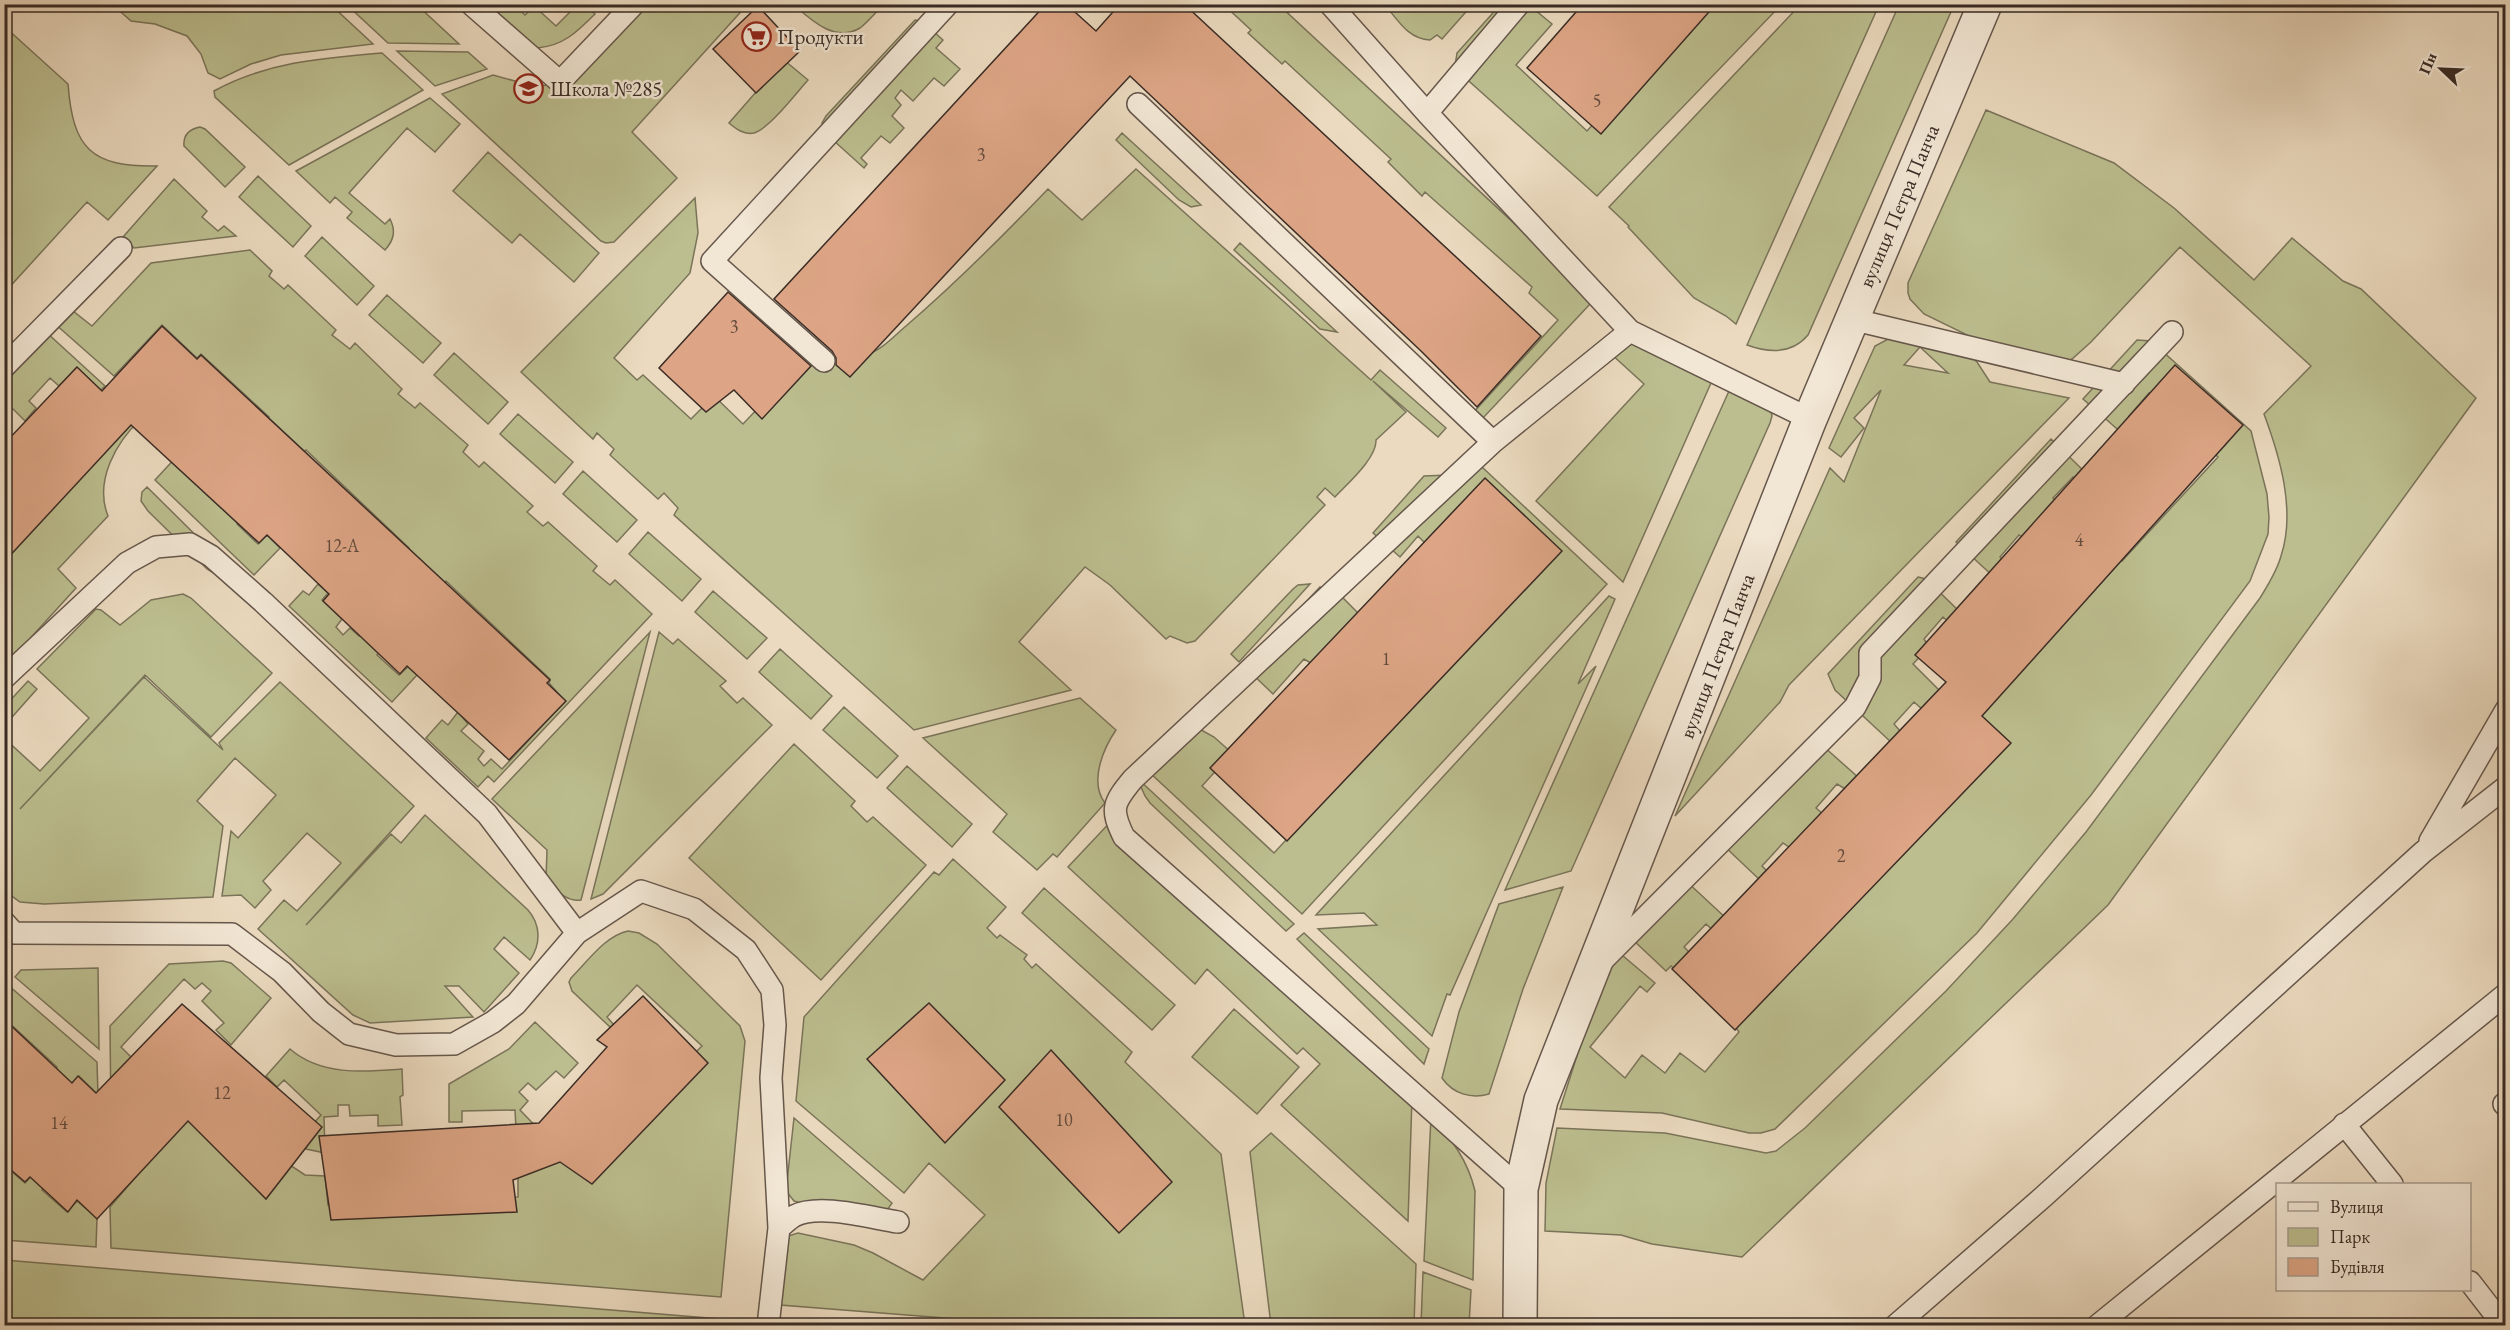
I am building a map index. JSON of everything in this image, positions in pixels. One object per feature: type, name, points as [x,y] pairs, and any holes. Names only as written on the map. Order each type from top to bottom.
[{"type":"street","name":"вулиця Петра Панча","points":[[1520,1326],[1521,1189],[1541,1100],[1810,419],[1985,4]]},
{"type":"lane","points":[[471,4],[560,82],[634,4]]},
{"type":"lane","points":[[824,361],[712,261],[948,4]]},
{"type":"lane","points":[[1330,4],[1427,113],[1630,331],[1810,419]]},
{"type":"lane","points":[[1427,113],[1519,4]]},
{"type":"lane","points":[[1138,104],[1493,442]]},
{"type":"lane","points":[[4,367],[121,248]]},
{"type":"lane","points":[[1851,319],[2124,384]]},
{"type":"lane","points":[[1521,1189],[1124,837],[1114,817],[1118,798],[1133,779],[1493,442],[1630,331]]},
{"type":"lane","points":[[1594,970],[1854,707],[1870,678],[1870,652],[2172,332]]},
{"type":"lane","points":[[4,678],[127,563],[156,547],[190,544],[211,555],[263,602],[487,813],[576,933]]},
{"type":"lane","points":[[2423,852],[2505,710]]},
{"type":"lane","points":[[1895,1326],[2043,1197],[2423,852],[2505,787]]},
{"type":"lane","points":[[4,922],[14,933],[232,934],[282,972],[321,1012],[349,1034],[396,1045],[454,1044],[493,1022],[516,1004],[576,933],[641,891],[694,909],[746,950],[772,990],[775,1025],[771,1078],[779,1228],[768,1326]]},
{"type":"lane","points":[[2097,1326],[2505,994]]},
{"type":"lane","points":[[2344,1124],[2390,1183]]},
{"type":"lane","points":[[779,1228],[795,1216],[811,1211],[898,1221]]},
{"type":"lane","points":[[2471,1285],[2504,1326]]},
{"type":"green space","points":[[476,4],[514,5],[525,15],[534,6],[556,26],[577,5],[586,5],[595,14],[576,32],[562,41],[537,48]]},
{"type":"green space","points":[[113,5],[331,5],[373,44],[281,55],[251,64],[220,79],[208,73],[201,54],[187,36],[155,24],[131,21]]},
{"type":"green space","points":[[347,5],[417,5],[459,44],[388,43]]},
{"type":"green space","points":[[640,5],[747,5],[632,132],[677,178],[614,242],[606,243],[601,241],[442,94],[493,75],[533,86],[551,85]]},
{"type":"green space","points":[[794,5],[883,5],[860,28],[842,33],[824,28]]},
{"type":"green space","points":[[1224,5],[1279,5],[1587,291],[1590,304],[1483,418],[1472,414],[1558,320],[1529,293],[1532,287],[1425,192],[1422,196],[1388,162],[1391,159],[1285,61],[1282,64],[1248,33],[1251,30]]},
{"type":"green space","points":[[1385,5],[1472,5],[1442,39],[1437,35],[1430,40],[1422,39],[1410,32]]},
{"type":"green space","points":[[1500,5],[1529,5],[1552,24],[1516,65],[1587,131],[1702,5],[1781,5],[1597,196],[1461,74],[1455,66],[1457,53]]},
{"type":"green space","points":[[1800,5],[1879,5],[1736,324],[1694,298],[1609,207]]},
{"type":"green space","points":[[1899,5],[1954,5],[1808,335],[1795,346],[1787,349],[1772,350],[1747,345]]},
{"type":"green space","points":[[915,20],[921,21],[824,131],[822,123],[826,116]]},
{"type":"green space","points":[[5,27],[68,84],[75,124],[81,139],[90,150],[101,158],[116,163],[157,166],[108,220],[87,202],[5,292]]},
{"type":"green space","points":[[933,31],[943,40],[936,48],[960,69],[944,86],[934,78],[913,101],[901,90],[895,98],[901,105],[892,116],[904,128],[890,143],[881,136],[861,158],[867,164],[864,168],[833,140]]},
{"type":"green space","points":[[397,51],[468,52],[487,69],[435,86]]},
{"type":"green space","points":[[382,53],[423,90],[289,165],[215,97],[214,91],[234,81],[275,68],[317,60]]},
{"type":"green space","points":[[784,60],[808,80],[775,118],[754,133],[740,131],[729,123]]},
{"type":"green space","points":[[430,98],[460,124],[435,152],[407,128],[349,193],[385,224],[390,219],[393,235],[385,250],[347,218],[352,212],[335,197],[330,203],[296,171]]},
{"type":"green space","points":[[1986,110],[2114,163],[2174,208],[2254,280],[2292,238],[2343,281],[2361,289],[2476,398],[2108,905],[1742,1257],[1652,1244],[1621,1235],[1545,1231],[1546,1183],[1557,1128],[1665,1133],[1766,1153],[1776,1151],[1805,1128],[1946,991],[2013,919],[2086,832],[2260,598],[2277,567],[2285,539],[2286,503],[2276,448],[2264,414],[2311,366],[2180,247],[2091,342],[2072,359],[2060,365],[2010,356],[1924,314],[1910,299],[1908,283]]},
{"type":"green space","points":[[200,127],[205,129],[245,167],[225,187],[184,146],[188,133]]},
{"type":"green space","points":[[1122,133],[1201,205],[1191,207],[1179,200],[1116,140]]},
{"type":"green space","points":[[488,152],[599,253],[574,282],[520,234],[512,243],[453,191]]},
{"type":"green space","points":[[1136,169],[1371,380],[1380,370],[1446,428],[1438,437],[1373,381],[1406,412],[1376,440],[1367,463],[1335,497],[1325,488],[1317,497],[1325,505],[1195,641],[1187,643],[1170,636],[1166,639],[1110,585],[1085,567],[1019,642],[1071,690],[914,730],[674,515],[678,508],[664,493],[658,499],[610,455],[614,449],[597,433],[593,439],[521,372],[695,198],[698,233],[690,273],[614,358],[637,380],[643,375],[691,419],[714,396],[743,424],[796,368],[794,365],[817,340],[827,350],[844,357],[865,355],[882,347],[961,276],[1048,189],[1082,220]]},
{"type":"green space","points":[[258,176],[311,226],[293,247],[239,197]]},
{"type":"green space","points":[[174,179],[207,211],[202,217],[218,231],[224,226],[236,236],[134,248],[123,237]]},
{"type":"green space","points":[[322,237],[374,286],[357,305],[305,256]]},
{"type":"green space","points":[[1240,243],[1337,332],[1320,329],[1234,250]]},
{"type":"green space","points":[[250,250],[272,271],[269,276],[284,289],[288,285],[336,330],[332,335],[350,349],[355,343],[402,389],[398,394],[415,408],[420,403],[468,445],[463,452],[479,467],[484,462],[533,506],[527,512],[543,526],[548,522],[597,566],[593,571],[610,585],[615,580],[652,614],[494,782],[488,776],[478,787],[426,738],[442,720],[448,725],[458,712],[468,724],[461,731],[484,751],[478,759],[484,766],[491,759],[502,769],[565,701],[549,683],[550,679],[446,581],[442,586],[407,553],[409,548],[306,450],[300,454],[266,423],[269,417],[201,354],[197,358],[162,325],[114,376],[54,323],[68,307],[92,326],[151,263]]},
{"type":"green space","points":[[387,295],[441,343],[423,363],[369,315]]},
{"type":"green space","points":[[46,332],[105,386],[101,390],[76,368],[59,386],[50,378],[29,401],[36,408],[25,421],[5,401],[4,377]]},
{"type":"green space","points":[[1892,337],[1970,356],[1977,362],[1990,382],[2069,398],[1789,685],[1780,702],[1675,816],[1830,468],[1844,482],[1881,390],[1854,418],[1864,428],[1841,457],[1829,448],[1875,346]],"holes":[[[1920,347],[1948,373],[1904,365]]]},
{"type":"green space","points":[[1624,338],[1715,374],[1623,582],[1536,501],[1644,384],[1609,352]]},
{"type":"green space","points":[[2137,340],[2151,341],[2251,431],[2267,494],[2268,534],[2250,581],[2091,795],[1977,933],[1775,1129],[1761,1133],[1749,1133],[1662,1113],[1560,1109],[1582,1040],[1616,950],[1655,983],[1647,992],[1640,986],[1590,1047],[1625,1078],[1642,1055],[1665,1073],[1680,1053],[1705,1072],[1739,1032],[1733,1024],[1969,718],[2116,558],[2122,561],[2218,457],[2160,400],[2149,393],[2129,416],[2136,424],[2124,435],[2083,399]]},
{"type":"green space","points":[[454,353],[508,402],[488,424],[434,375]]},
{"type":"green space","points":[[1733,382],[1770,407],[1772,416],[1770,423],[1571,871],[1505,890]]},
{"type":"green space","points":[[518,414],[573,462],[555,483],[500,434]]},
{"type":"green space","points":[[141,419],[123,439],[110,463],[104,489],[104,503],[108,516],[58,569],[76,588],[5,666],[5,555],[114,435]]},
{"type":"green space","points":[[2051,439],[2088,475],[2081,483],[2073,477],[2053,498],[2060,505],[2027,541],[2019,535],[2000,557],[2007,564],[1995,578],[1956,542]]},
{"type":"green space","points":[[179,454],[244,516],[237,524],[258,544],[267,535],[280,548],[254,575],[155,480]]},
{"type":"green space","points":[[1482,467],[1607,584],[1302,914],[1149,772],[1196,727],[1214,737],[1232,753],[1202,786],[1274,853],[1530,576],[1425,543],[1418,536],[1400,557],[1373,533],[1424,476],[1449,475]]},
{"type":"green space","points":[[583,471],[637,520],[617,542],[563,494]]},
{"type":"green space","points":[[147,487],[244,583],[223,579],[207,569],[148,511],[141,501],[142,492]]},
{"type":"green space","points":[[648,532],[701,579],[682,601],[629,554]]},
{"type":"green space","points":[[1918,577],[1926,579],[1960,612],[1950,623],[1943,617],[1924,639],[1929,647],[1913,664],[1940,691],[1922,709],[1914,702],[1894,724],[1901,732],[1892,743],[1835,690],[1828,674]]},
{"type":"green space","points":[[318,584],[328,593],[322,600],[342,619],[336,627],[343,635],[350,628],[359,636],[367,628],[385,646],[377,655],[399,675],[408,667],[417,675],[392,702],[289,606],[303,591],[309,595]]},
{"type":"green space","points":[[1310,584],[1239,662],[1231,654],[1293,589],[1298,585]]},
{"type":"green space","points":[[1320,587],[1339,594],[1360,615],[1314,665],[1304,659],[1273,694],[1245,667]]},
{"type":"green space","points":[[713,591],[767,638],[747,659],[695,612]]},
{"type":"green space","points":[[183,594],[191,598],[272,673],[211,737],[145,675],[20,809],[144,677],[223,750],[219,743],[280,682],[414,806],[306,925],[391,834],[401,843],[425,815],[528,910],[537,928],[538,941],[530,960],[504,937],[494,949],[519,973],[484,1012],[459,986],[445,986],[473,1017],[370,1023],[353,1015],[258,929],[284,900],[297,911],[341,863],[307,833],[263,881],[271,890],[255,908],[241,895],[222,896],[231,831],[238,838],[276,795],[235,758],[197,801],[223,826],[213,897],[44,904],[20,902],[5,891],[5,739],[40,771],[89,718],[37,669],[96,609],[101,610],[120,625],[151,600]]},
{"type":"green space","points":[[1609,596],[1615,599],[1578,684],[1596,666],[1450,995],[1447,994],[1432,1036],[1318,929],[1377,925],[1364,913],[1316,915]]},
{"type":"green space","points":[[650,632],[581,900],[570,899],[561,894],[546,879],[547,850],[492,799]]},
{"type":"green space","points":[[659,632],[673,644],[678,639],[726,681],[720,686],[737,703],[743,698],[772,725],[603,894],[591,899]]},
{"type":"green space","points":[[780,649],[832,696],[811,719],[759,672]]},
{"type":"green space","points":[[28,681],[37,689],[5,725],[5,706]]},
{"type":"green space","points":[[1080,698],[1116,730],[1103,756],[1098,776],[1100,795],[1105,803],[1057,857],[1053,854],[1037,870],[993,832],[1007,814],[923,738]]},
{"type":"green space","points":[[844,707],[898,756],[877,778],[823,730]]},
{"type":"green space","points":[[794,744],[855,801],[851,806],[867,822],[873,817],[926,865],[821,980],[689,858]]},
{"type":"green space","points":[[1823,746],[1859,778],[1847,790],[1837,784],[1816,808],[1824,815],[1792,849],[1783,843],[1762,866],[1770,874],[1763,883],[1721,843]]},
{"type":"green space","points":[[907,766],[972,824],[952,847],[887,788]]},
{"type":"green space","points":[[1137,778],[1294,924],[1286,931],[1150,803]]},
{"type":"green space","points":[[1116,816],[1412,1098],[1408,1221],[1281,1105],[1320,1064],[1303,1048],[1297,1054],[1207,969],[1195,984],[1068,867]]},
{"type":"green space","points":[[953,859],[1006,907],[987,928],[997,938],[1000,935],[1027,955],[1024,959],[1032,968],[1036,964],[1132,1052],[1125,1062],[1221,1154],[1245,1325],[1034,1325],[780,1305],[788,1236],[798,1233],[854,1245],[923,1280],[985,1215],[929,1163],[904,1193],[796,1101],[804,1017],[934,872],[939,875]]},
{"type":"green space","points":[[1685,880],[1728,920],[1716,933],[1706,924],[1684,947],[1693,956],[1678,972],[1671,966],[1666,971],[1632,939]]},
{"type":"green space","points":[[1563,887],[1523,989],[1489,1094],[1469,1095],[1451,1088],[1442,1078],[1459,1012],[1499,904]]},
{"type":"green space","points":[[1044,888],[1175,1005],[1152,1030],[1022,913]]},
{"type":"green space","points":[[628,931],[639,933],[657,944],[740,1026],[745,1041],[721,1297],[111,1248],[110,1207],[147,1164],[111,1119],[110,1026],[169,964],[223,961],[231,963],[271,998],[231,1045],[216,1030],[224,1023],[202,1001],[211,991],[202,983],[195,989],[184,979],[121,1047],[139,1065],[305,1175],[325,1176],[328,1205],[518,1197],[518,1171],[666,1081],[702,1046],[637,985],[607,1017],[614,1025],[611,1028],[572,991],[569,982],[571,978],[590,957],[612,938]]},
{"type":"green space","points":[[1304,933],[1429,1049],[1424,1064],[1297,939]]},
{"type":"green space","points":[[98,968],[99,1049],[15,977],[21,970]]},
{"type":"green space","points":[[8,985],[97,1062],[98,1095],[79,1076],[64,1091],[49,1076],[57,1067],[5,1019],[4,990]]},
{"type":"green space","points":[[1234,1009],[1299,1067],[1257,1114],[1192,1057]]},
{"type":"green space","points":[[535,1022],[578,1063],[564,1078],[556,1071],[536,1090],[528,1083],[519,1092],[528,1101],[520,1110],[544,1135],[517,1147],[515,1110],[462,1111],[462,1122],[449,1122],[449,1084],[509,1049]]},
{"type":"green space","points":[[290,1049],[302,1058],[329,1068],[358,1071],[402,1069],[403,1095],[400,1097],[402,1125],[378,1126],[378,1115],[350,1116],[349,1105],[338,1105],[338,1116],[324,1117],[325,1153],[306,1149],[297,1142],[321,1115],[284,1080],[277,1087],[266,1076]]},
{"type":"green space","points":[[1431,1117],[1458,1151],[1475,1191],[1473,1280],[1424,1261]]},
{"type":"green space","points":[[794,1118],[892,1203],[885,1213],[867,1221],[794,1201],[786,1191]]},
{"type":"green space","points":[[1271,1133],[1416,1264],[1414,1325],[1271,1325],[1250,1152]]},
{"type":"green space","points":[[4,1165],[25,1183],[39,1168],[52,1180],[42,1190],[67,1212],[77,1201],[97,1218],[96,1247],[5,1240]]},
{"type":"green space","points":[[4,1260],[720,1319],[719,1326],[5,1325]]},
{"type":"green space","points":[[1423,1272],[1471,1290],[1469,1325],[1421,1325]]},
{"type":"building","points":[[1046,4],[1066,4],[1096,31],[1120,4],[1184,4],[1541,336],[1477,407],[1421,351],[1130,76],[850,377],[836,365],[836,358],[832,351],[774,299]]},
{"type":"building","points":[[1583,4],[1716,4],[1601,134],[1527,68]]},
{"type":"building","name":"Продукти","points":[[758,6],[800,51],[756,93],[713,49]]},
{"type":"building","points":[[728,292],[811,366],[762,419],[734,390],[706,412],[659,368]]},
{"type":"building","points":[[162,326],[197,359],[201,355],[550,680],[547,683],[566,701],[509,760],[407,666],[400,674],[323,601],[329,594],[267,535],[259,543],[131,425],[4,562],[4,444],[77,367],[102,391]]},
{"type":"building","points":[[2175,365],[2243,425],[1982,716],[2011,743],[1735,1030],[1672,969],[1946,682],[1915,655]]},
{"type":"building","points":[[1485,478],[1562,551],[1287,841],[1210,768]]},
{"type":"building","points":[[643,996],[708,1063],[592,1184],[560,1162],[513,1180],[517,1212],[331,1220],[319,1136],[539,1123],[607,1047],[597,1040]]},
{"type":"building","points":[[929,1003],[1005,1080],[945,1143],[867,1059]]},
{"type":"building","points":[[182,1004],[322,1127],[266,1199],[188,1121],[97,1219],[77,1200],[68,1212],[30,1177],[25,1182],[4,1164],[4,1019],[72,1083],[78,1076],[96,1093]]},
{"type":"building","points":[[1051,1050],[1172,1182],[1119,1233],[999,1107]]},
{"type":"place","name":"Продукти","points":[[756,37]]},
{"type":"place","name":"Школа №285","points":[[529,89]]}]
